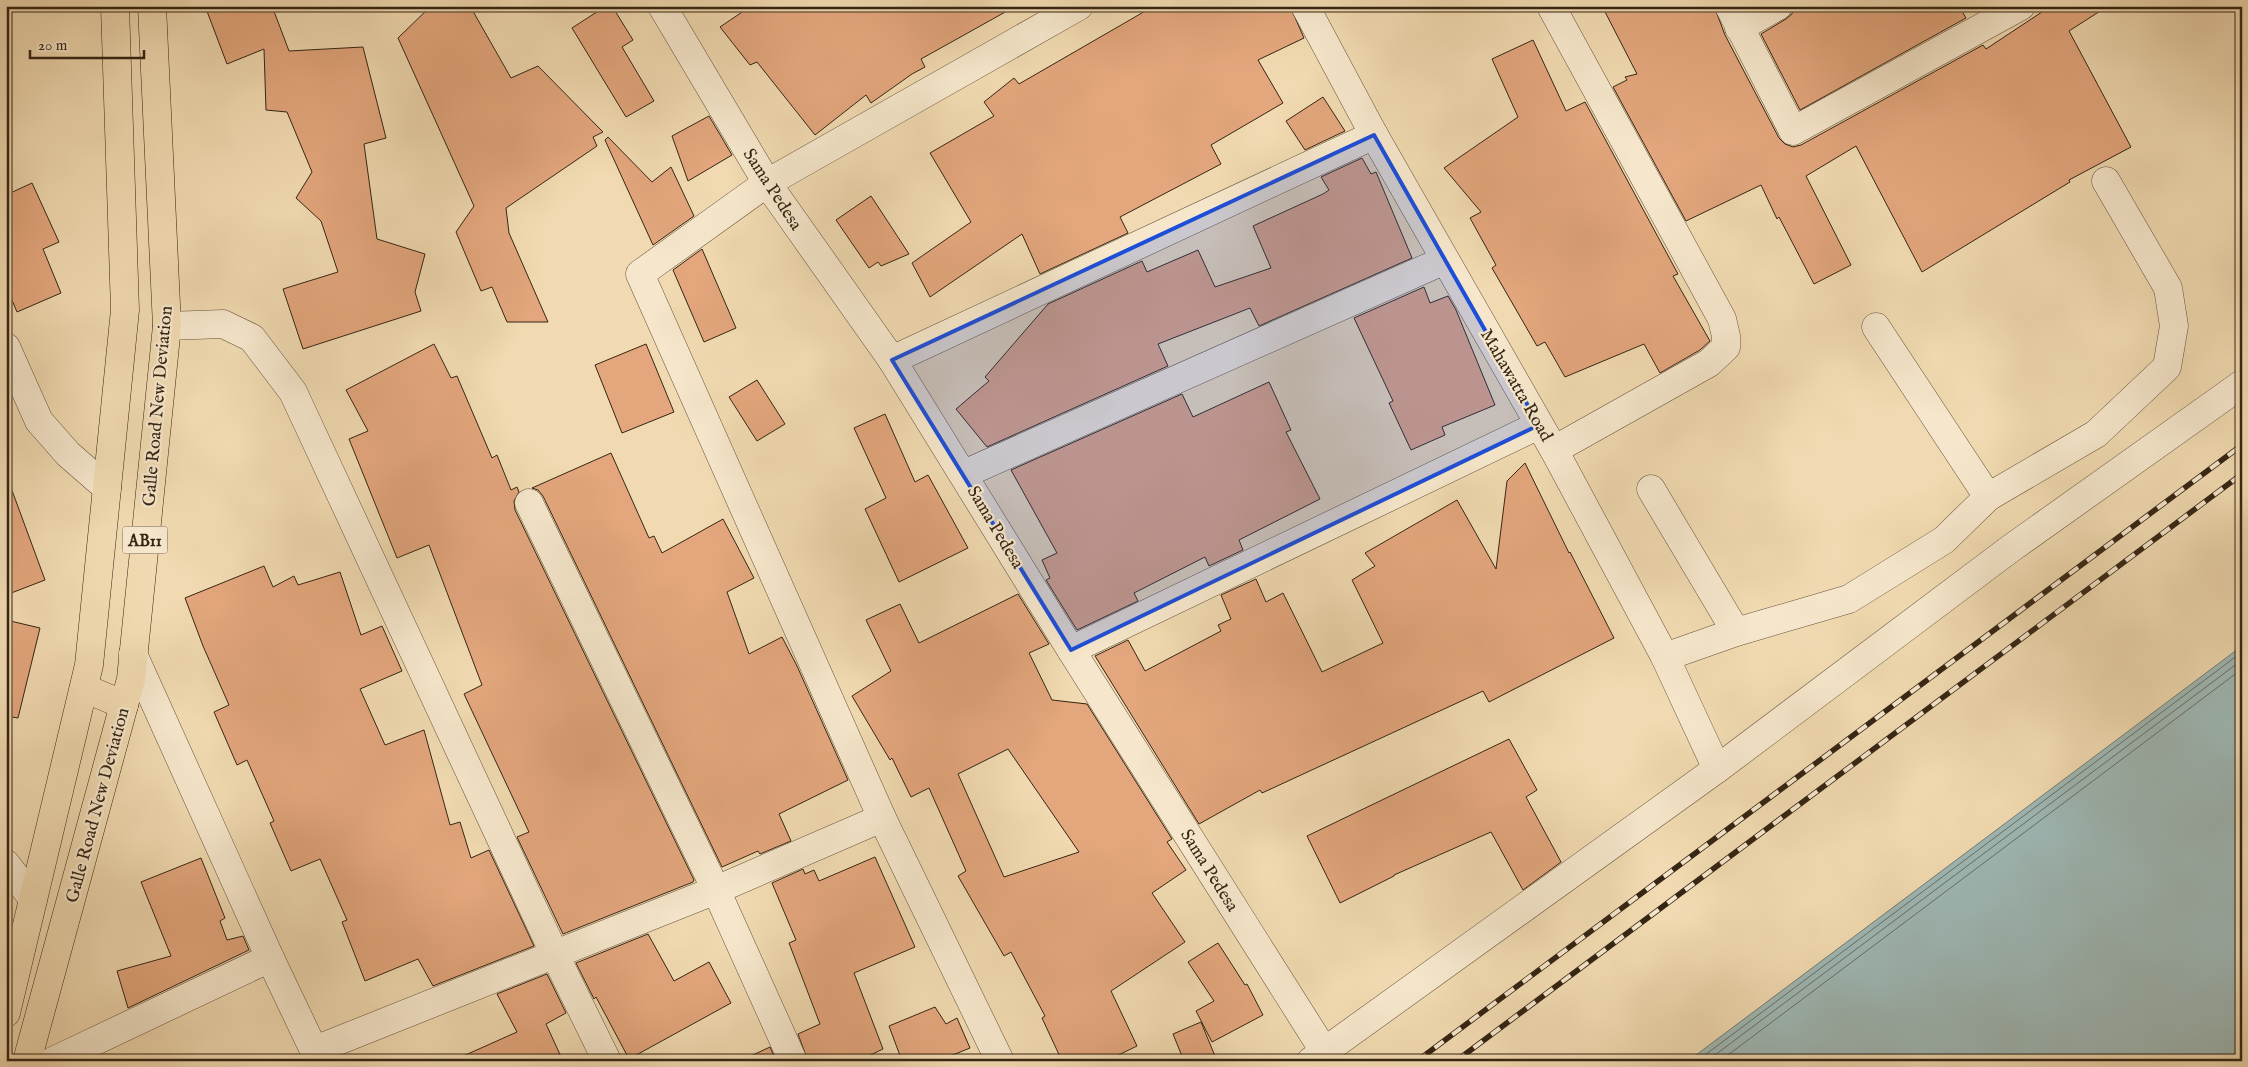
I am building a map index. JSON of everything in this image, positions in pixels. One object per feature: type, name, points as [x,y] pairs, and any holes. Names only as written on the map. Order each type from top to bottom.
[{"type":"main road","name":"AB11","points":[[6,1013],[89,665],[125,310],[115,6]]},
{"type":"main road","name":"Galle Road New Deviation","points":[[27,1061],[131,679],[167,326],[152,6]]},
{"type":"main road","points":[[84,688],[124,705]]},
{"type":"street","name":"Sama Pedesa","points":[[662,6],[767,184],[892,360],[964,474],[1318,1056]]},
{"type":"street","points":[[1000,1061],[882,818],[640,274],[767,184],[1079,6]]},
{"type":"street","name":"Mahawatta Road","points":[[1305,6],[1374,135],[1554,450],[1665,657],[1717,769]]},
{"type":"street","points":[[1551,6],[1722,319],[1726,336],[1726,347],[1709,363],[1554,450]]},
{"type":"street","points":[[1778,6],[1734,17],[1793,131],[2021,6]]},
{"type":"street","points":[[892,360],[1374,135]]},
{"type":"street","points":[[1665,657],[1736,632],[1849,599],[1944,540],[1988,497],[2096,434],[2167,367],[2174,326],[2168,288],[2106,181]]},
{"type":"street","points":[[964,474],[1445,260]]},
{"type":"street","points":[[167,326],[223,324],[252,338],[294,392],[554,953],[607,1061]]},
{"type":"street","points":[[1876,328],[1988,497]]},
{"type":"street","points":[[6,348],[39,421],[68,454],[107,488]]},
{"type":"street","points":[[1318,1056],[1717,769],[2010,549],[2242,384]]},
{"type":"street","points":[[1071,650],[1539,425]]},
{"type":"street","points":[[1651,489],[1736,632]]},
{"type":"street","points":[[529,503],[716,890],[793,1061]]},
{"type":"street","points":[[133,654],[270,958],[317,1055],[554,953],[716,890],[882,818]]},
{"type":"street","points":[[6,864],[33,899]]},
{"type":"street","points":[[53,1061],[270,958]]},
{"type":"highlighted area","points":[[1374,135],[1539,425],[1071,650],[892,360]]},
{"type":"water","points":[[2242,646],[2242,1061],[1688,1061]]},
{"type":"building","points":[[205,6],[272,6],[289,51],[363,47],[386,138],[364,144],[377,239],[425,254],[415,292],[421,311],[303,349],[283,289],[338,272],[321,221],[296,198],[312,172],[287,112],[266,110],[264,49],[227,64]]},
{"type":"building","points":[[431,6],[470,6],[511,78],[538,66],[603,132],[593,137],[597,146],[506,208],[509,233],[548,322],[507,322],[492,287],[481,291],[456,232],[474,206],[398,38]]},
{"type":"building","points":[[606,6],[612,6],[633,40],[622,47],[654,101],[626,117],[572,28]]},
{"type":"building","points":[[751,6],[1016,6],[921,59],[925,67],[871,103],[866,95],[815,135],[757,62],[750,65],[720,27]]},
{"type":"building","points":[[1154,6],[1290,6],[1304,38],[1258,60],[1283,103],[1211,145],[1221,164],[1120,217],[1128,233],[1040,274],[1022,234],[930,297],[912,263],[971,222],[930,153],[994,116],[984,102],[1014,78],[1019,84]]},
{"type":"building","points":[[1602,6],[1714,6],[1725,35],[1779,138],[1785,144],[1793,147],[1801,145],[1983,45],[1986,49],[2051,6],[2108,6],[2069,31],[2131,147],[2069,180],[2070,182],[1922,272],[1856,146],[1806,176],[1851,265],[1814,284],[1779,217],[1777,219],[1761,185],[1686,221],[1613,87],[1627,80],[1625,77],[1637,74]]},
{"type":"building","points":[[1794,6],[1959,6],[1966,18],[1800,110],[1761,34],[1792,14]]},
{"type":"building","points":[[1533,40],[1566,111],[1585,102],[1678,274],[1673,276],[1710,341],[1700,350],[1660,373],[1644,344],[1565,377],[1545,342],[1537,346],[1492,268],[1496,265],[1470,218],[1481,212],[1444,168],[1518,117],[1492,59]]},
{"type":"building","points":[[1323,97],[1345,131],[1305,150],[1286,121]]},
{"type":"building","points":[[709,116],[732,155],[688,181],[672,136]]},
{"type":"building","points":[[608,137],[652,182],[671,167],[694,216],[653,245],[605,140]]},
{"type":"building","points":[[1362,158],[1371,174],[1376,172],[1412,258],[1259,326],[1250,308],[1158,344],[1168,366],[987,447],[956,409],[989,381],[985,377],[1048,304],[1142,261],[1147,272],[1198,250],[1215,287],[1271,268],[1253,226],[1323,194],[1329,190],[1321,177]]},
{"type":"building","points":[[32,183],[59,242],[43,249],[61,293],[17,312],[6,286],[6,195]]},
{"type":"building","points":[[871,196],[909,254],[881,266],[878,262],[869,268],[836,220]]},
{"type":"building","points":[[702,249],[736,328],[704,342],[673,270]]},
{"type":"building","points":[[1424,287],[1430,303],[1448,296],[1456,310],[1495,405],[1442,427],[1445,435],[1411,450],[1389,403],[1393,401],[1354,318]]},
{"type":"building","points":[[434,344],[451,378],[457,376],[492,458],[497,455],[511,490],[517,487],[519,492],[514,501],[515,510],[694,880],[563,934],[517,837],[529,832],[464,694],[482,685],[429,545],[397,558],[349,439],[368,431],[346,390]]},
{"type":"building","points":[[646,344],[674,412],[622,433],[595,365]]},
{"type":"building","points":[[757,380],[785,424],[757,441],[729,397]]},
{"type":"building","points":[[1269,382],[1291,430],[1286,432],[1320,499],[1239,540],[1243,550],[1209,566],[1205,557],[1134,593],[1138,601],[1077,630],[1046,580],[1050,578],[1042,560],[1057,553],[1011,470],[1182,394],[1193,417]]},
{"type":"building","points":[[885,414],[915,482],[928,475],[968,548],[899,582],[865,509],[886,498],[854,428]]},
{"type":"building","points":[[611,453],[649,538],[654,536],[662,553],[723,519],[754,578],[727,592],[749,654],[782,637],[848,780],[779,814],[791,841],[760,854],[758,851],[722,867],[543,496],[538,490],[532,488]]},
{"type":"building","points":[[1525,463],[1569,553],[1614,638],[1489,702],[1483,691],[1262,793],[1260,790],[1199,824],[1095,656],[1128,640],[1145,671],[1221,631],[1218,625],[1231,619],[1221,595],[1256,579],[1266,602],[1283,593],[1322,672],[1383,643],[1352,580],[1375,566],[1365,553],[1457,500],[1496,569],[1507,481]]},
{"type":"building","points":[[6,485],[10,485],[45,580],[6,595]]},
{"type":"building","points":[[264,566],[273,587],[294,576],[298,585],[340,572],[361,635],[382,626],[402,671],[360,689],[385,745],[424,730],[450,825],[460,822],[471,858],[489,850],[534,946],[433,986],[418,959],[365,981],[342,922],[347,920],[320,859],[291,871],[270,823],[274,821],[247,760],[237,765],[214,712],[229,705],[203,646],[185,598]]},
{"type":"building","points":[[1018,594],[1049,644],[1029,653],[1052,700],[1087,704],[1172,839],[1167,842],[1186,870],[1152,893],[1185,942],[1111,991],[1137,1046],[1106,1061],[1062,1061],[1042,1018],[1045,1016],[1011,952],[1004,956],[958,876],[966,871],[929,788],[911,797],[892,758],[890,760],[852,696],[891,671],[866,620],[900,604],[919,643]],"holes":[[[1008,749],[1079,852],[1004,877],[958,774]]]},
{"type":"building","points":[[6,620],[40,628],[18,718],[6,716]]},
{"type":"building","points":[[1509,739],[1537,790],[1526,797],[1561,862],[1523,890],[1491,832],[1394,875],[1340,903],[1307,836]]},
{"type":"building","points":[[875,857],[915,947],[854,973],[883,1049],[858,1061],[808,1061],[798,1034],[820,1024],[789,943],[796,940],[772,883],[803,869],[805,874],[814,870],[819,881]]},
{"type":"building","points":[[201,858],[225,918],[220,921],[227,940],[243,936],[249,950],[128,1008],[117,971],[171,956],[141,882]]},
{"type":"building","points":[[648,934],[674,981],[709,962],[731,1003],[629,1059],[596,997],[594,999],[576,963]]},
{"type":"building","points":[[1218,943],[1245,985],[1247,984],[1263,1015],[1212,1042],[1196,1011],[1214,1001],[1188,962]]},
{"type":"building","points":[[547,974],[566,1013],[546,1024],[563,1061],[452,1061],[517,1032],[497,994]]},
{"type":"building","points":[[935,1007],[946,1024],[957,1018],[970,1048],[938,1061],[902,1061],[889,1026]]},
{"type":"building","points":[[1201,1022],[1217,1061],[1184,1061],[1173,1034]]},
{"type":"building","points":[[770,1047],[776,1061],[740,1061]]},
{"type":"railway","points":[[1417,1061],[2242,445]]},
{"type":"railway","points":[[1456,1061],[2242,474]]}]
